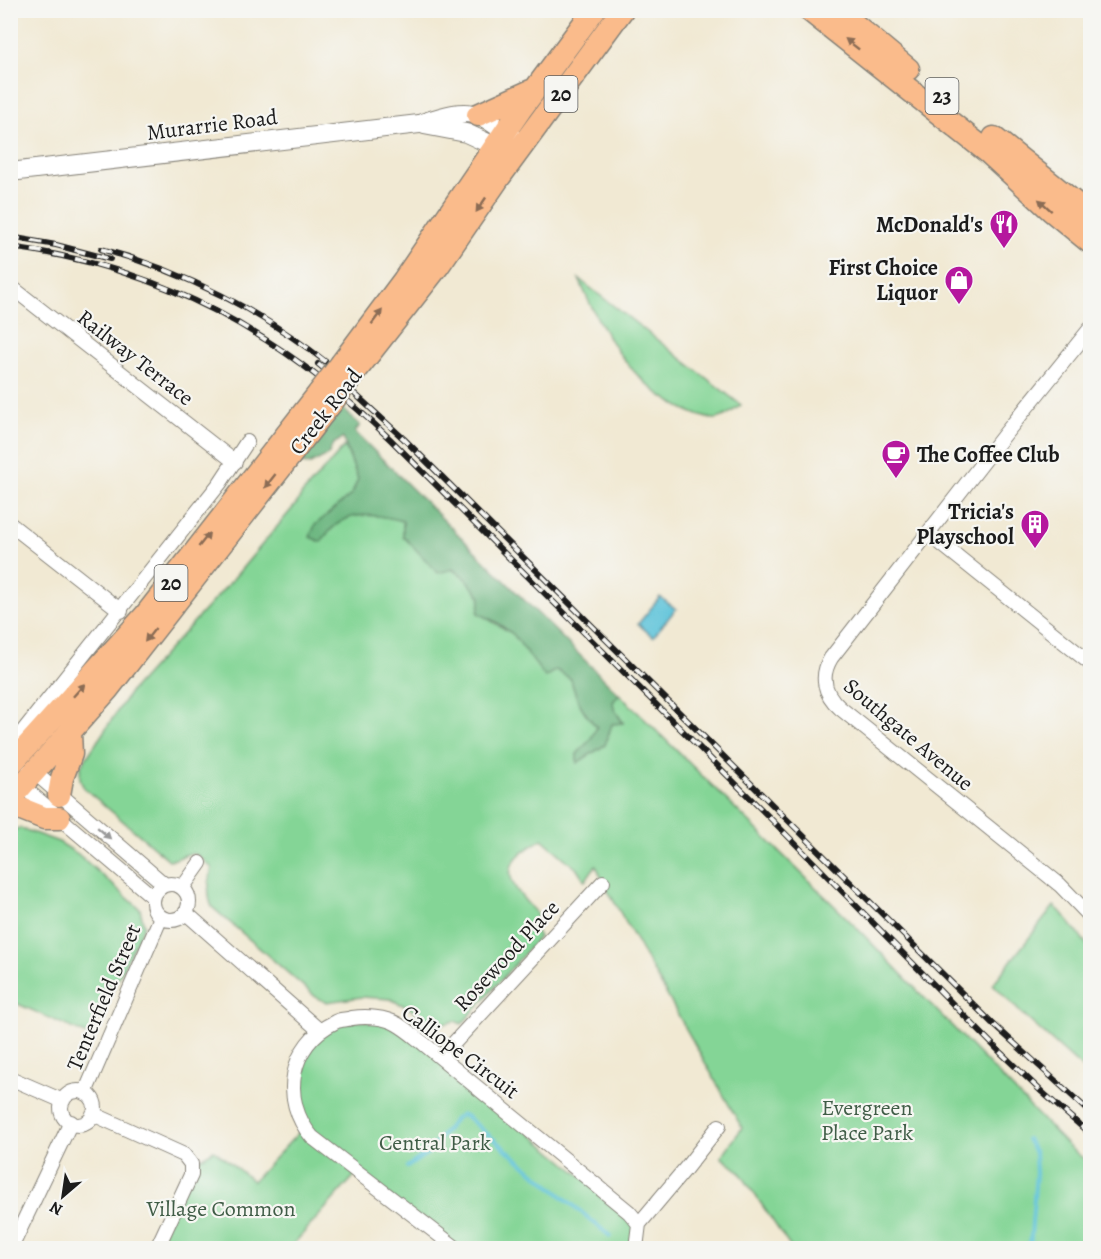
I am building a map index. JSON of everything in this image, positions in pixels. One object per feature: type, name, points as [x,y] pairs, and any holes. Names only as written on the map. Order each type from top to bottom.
[{"type":"main road","name":"Creek Road","points":[[22,786],[107,690],[348,368],[438,266],[510,145],[536,89],[594,10]]},
{"type":"main road","name":"Creek Road","points":[[510,145],[622,10]]},
{"type":"main road","name":"23","points":[[809,10],[989,153],[1090,242]]},
{"type":"main road","name":"23","points":[[837,10],[1090,215]]},
{"type":"main road","points":[[478,115],[536,89]]},
{"type":"main road","name":"Creek Road","points":[[11,764],[145,616],[326,397]]},
{"type":"main road","points":[[59,795],[62,778],[71,754],[70,733]]},
{"type":"main road","points":[[10,808],[19,808],[44,818],[59,818]]},
{"type":"street","name":"Murarrie Road","points":[[10,172],[419,124],[442,116],[465,113],[478,115]]},
{"type":"street","points":[[478,115],[510,145]]},
{"type":"street","name":"Murarrie Road","points":[[419,124],[510,145]]},
{"type":"street","name":"Railway Terrace","points":[[10,286],[235,462]]},
{"type":"street","name":"Southgate Avenue","points":[[1090,329],[831,658],[824,674],[826,690],[831,700],[1060,885],[1090,916]]},
{"type":"street","points":[[20,735],[121,611],[235,462],[246,442]]},
{"type":"street","points":[[10,524],[121,611]]},
{"type":"street","points":[[928,533],[1090,663]]},
{"type":"street","points":[[11,764],[22,786],[153,897]]},
{"type":"street","points":[[22,786],[59,795],[164,884],[183,887],[189,897],[189,908],[177,920],[166,920],[154,908],[155,892],[164,884]]},
{"type":"street","points":[[183,887],[200,863]]},
{"type":"street","name":"Rosewood Place","points":[[441,1057],[603,882]]},
{"type":"street","points":[[186,913],[320,1031]]},
{"type":"street","name":"Tenterfield Street","points":[[85,1093],[161,917]]},
{"type":"street","name":"Calliope Circuit","points":[[447,1246],[312,1137],[296,1113],[292,1097],[293,1074],[301,1051],[320,1031],[337,1020],[377,1017],[397,1023],[629,1212],[639,1224]]},
{"type":"street","points":[[10,1078],[63,1101]]},
{"type":"street","name":"Tenterfield Street","points":[[71,1122],[63,1116],[61,1106],[70,1093],[80,1091],[93,1099],[95,1109],[93,1114]]},
{"type":"street","points":[[11,1248],[71,1122],[82,1124],[91,1119],[93,1114],[184,1155],[191,1164],[191,1175],[158,1248]]},
{"type":"street","points":[[636,1248],[639,1224],[719,1126]]},
{"type":"green space","points":[[579,279],[741,405],[724,417],[709,419],[686,410],[650,386],[634,372],[608,337]]},
{"type":"green space","points":[[342,408],[360,425],[355,432],[619,694],[613,702],[614,709],[623,723],[612,724],[605,745],[577,763],[577,754],[590,740],[597,727],[581,705],[571,679],[556,670],[545,677],[513,634],[478,613],[481,597],[463,576],[453,569],[438,573],[403,536],[403,521],[379,516],[358,516],[338,523],[321,542],[310,537],[315,525],[352,494],[358,479],[343,438],[333,444],[328,455],[310,464],[301,463],[304,455],[321,440],[329,421]]},
{"type":"green space","name":"Evergreen Place Park","points":[[345,446],[358,479],[352,494],[335,509],[321,542],[338,523],[348,518],[368,515],[403,521],[403,536],[418,550],[463,576],[481,597],[478,613],[513,634],[545,676],[556,670],[571,679],[581,705],[597,727],[590,740],[577,754],[577,763],[605,745],[612,724],[623,722],[614,709],[613,702],[619,694],[855,926],[1068,1146],[1090,1164],[1090,1214],[1080,1248],[791,1248],[739,1171],[721,1157],[742,1128],[603,882],[596,865],[585,881],[578,870],[542,839],[524,851],[511,867],[512,882],[537,914],[534,928],[539,937],[462,1024],[455,1021],[436,1026],[409,1008],[390,999],[362,997],[326,1002],[317,998],[212,907],[209,883],[212,868],[204,860],[192,853],[169,860],[85,789],[80,778],[81,766],[130,692],[233,579],[302,494]]},
{"type":"green space","points":[[20,828],[59,842],[78,854],[140,909],[144,926],[90,1036],[11,1001],[11,830]]},
{"type":"green space","points":[[1054,906],[1090,948],[1090,1075],[1022,1014],[993,984]]},
{"type":"green space","name":"Central Park","points":[[337,1020],[397,1023],[639,1224],[636,1248],[456,1248],[358,1172],[290,1248],[157,1248],[191,1164],[214,1150],[253,1181],[303,1128],[296,1113],[301,1051]]},
{"type":"water","points":[[660,597],[676,609],[653,637],[638,624]]},
{"type":"waterway","points":[[435,1144],[456,1118],[461,1115],[466,1116],[610,1236]]},
{"type":"waterway","points":[[1027,1139],[1035,1153],[1036,1173],[1030,1248]]},
{"type":"waterway","points":[[407,1167],[429,1152]]},
{"type":"railway","points":[[10,237],[56,245],[110,259]]},
{"type":"railway","points":[[10,247],[66,257],[119,271],[169,289],[263,338],[307,368],[350,402],[391,440],[773,821],[1000,1052],[1090,1134]]},
{"type":"railway","points":[[101,249],[162,269],[222,295],[278,328],[330,365]]},
{"type":"railway","points":[[318,364],[404,439],[992,1023],[1090,1112]]},
{"type":"place","name":"McDonald's","points":[[1004,250]]},
{"type":"place","name":"First Choice Liquor","points":[[959,306]]},
{"type":"place","name":"The Coffee Club","points":[[896,480]]},
{"type":"place","name":"Tricia's Playschool","points":[[1035,550]]},
{"type":"park label","name":"Village Common","points":[[221,1208]]}]
